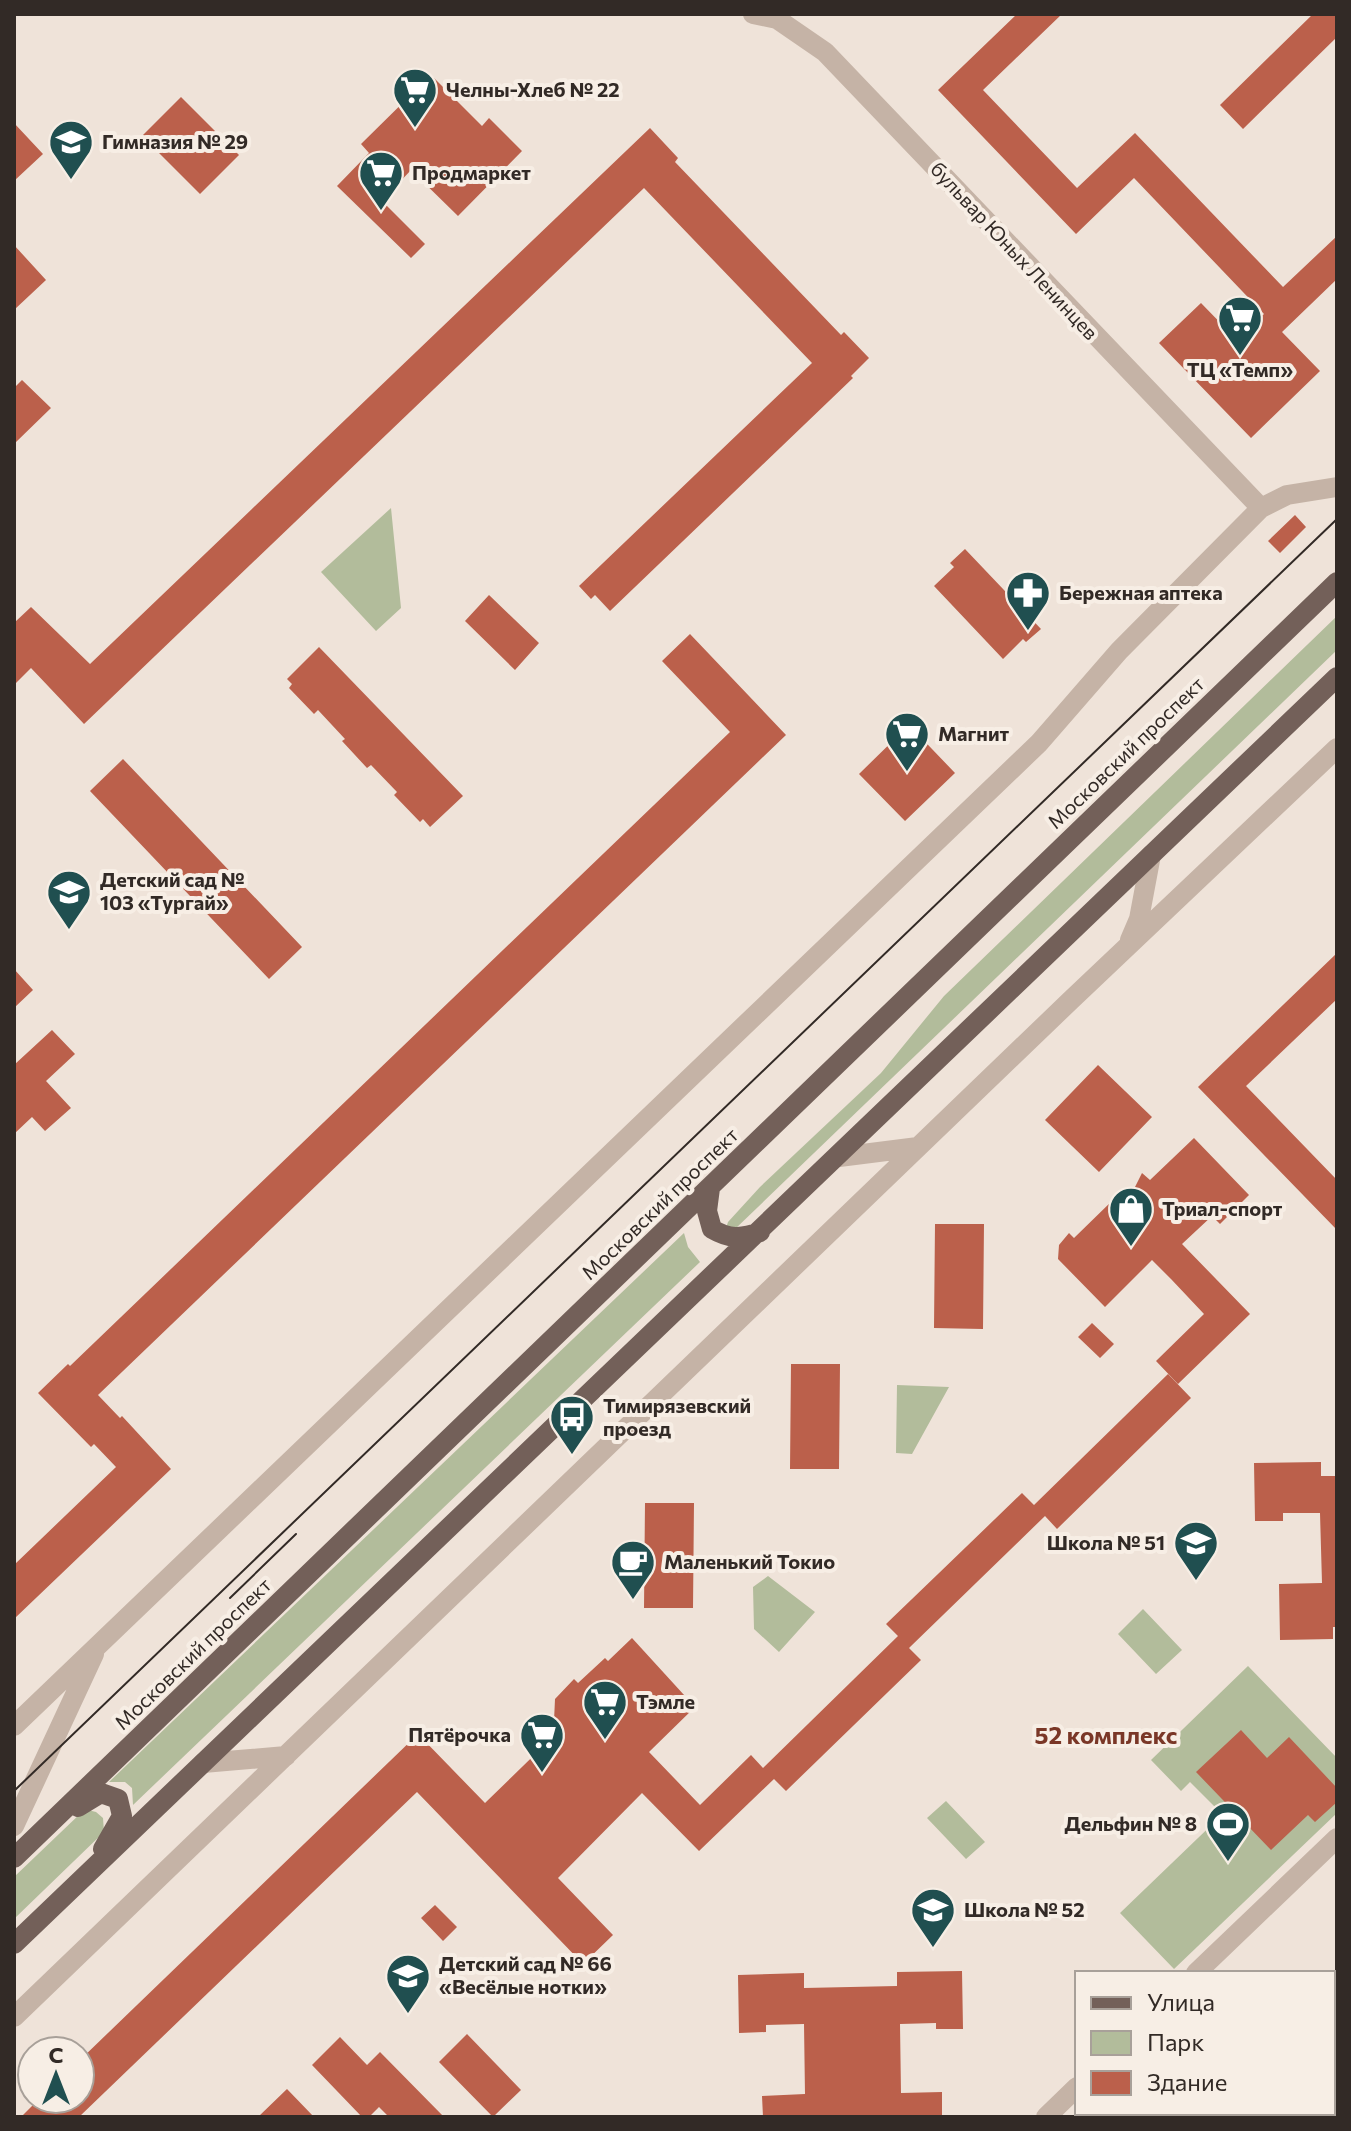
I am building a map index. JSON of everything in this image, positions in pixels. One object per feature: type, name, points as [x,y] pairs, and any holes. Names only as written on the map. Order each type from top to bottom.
[{"type":"main road","name":"Московский проспект","points":[[14,1858],[1337,582]]},
{"type":"main road","points":[[14,1944],[1337,677]]},
{"type":"main road","points":[[710,1188],[707,1211],[712,1229],[725,1237],[743,1238],[760,1232]]},
{"type":"main road","points":[[50,1824],[101,1793],[118,1799],[122,1816],[91,1870]]},
{"type":"street","name":"бульвар Юных Ленинцев","points":[[753,14],[777,19],[825,52],[1261,508]]},
{"type":"street","points":[[14,1726],[1039,743],[1119,651],[1261,508],[1287,495],[1337,487]]},
{"type":"street","points":[[14,2017],[1128,944],[1337,748]]},
{"type":"street","points":[[1128,944],[1139,919],[1151,855]]},
{"type":"street","points":[[839,1157],[918,1147]]},
{"type":"street","points":[[14,1826],[100,1643]]},
{"type":"street","points":[[203,1763],[286,1756]]},
{"type":"street","points":[[1198,1971],[1337,1838]]},
{"type":"street","points":[[1046,2117],[1075,2089]]},
{"type":"green space","points":[[391,508],[401,608],[376,631],[321,572]]},
{"type":"green space","points":[[1337,616],[1337,650],[734,1230],[726,1228],[760,1187],[881,1073],[944,996]]},
{"type":"green space","points":[[684,1233],[688,1247],[700,1262],[133,1805],[132,1788],[125,1782],[109,1782]]},
{"type":"green space","points":[[897,1385],[949,1387],[912,1454],[896,1453]]},
{"type":"green space","points":[[768,1576],[815,1612],[779,1652],[754,1629],[753,1587]]},
{"type":"green space","points":[[1143,1609],[1182,1650],[1156,1674],[1118,1634]]},
{"type":"green space","name":"Дельфин № 8","points":[[1248,1666],[1337,1758],[1337,1813],[1174,1969],[1120,1913],[1224,1813],[1190,1782],[1181,1791],[1151,1760]]},
{"type":"green space","points":[[946,1801],[985,1842],[966,1859],[927,1818]]},
{"type":"green space","points":[[88,1810],[103,1818],[104,1832],[14,1919],[14,1877],[82,1812]]},
{"type":"building","points":[[1017,14],[1062,14],[983,90],[1077,188],[1135,133],[1283,287],[1337,236],[1337,279],[1282,332],[1320,371],[1251,438],[1159,343],[1201,303],[1237,340],[1264,314],[1134,178],[1076,234],[938,90]]},
{"type":"building","points":[[1313,14],[1337,14],[1337,37],[1243,129],[1220,105]]},
{"type":"building","points":[[431,75],[482,126],[489,118],[522,151],[458,216],[411,170],[382,201],[425,244],[411,258],[337,186],[369,153],[361,144]]},
{"type":"building","points":[[181,97],[239,155],[200,194],[142,136]]},
{"type":"building","points":[[14,123],[43,154],[14,181]]},
{"type":"building","points":[[650,128],[678,158],[675,162],[841,335],[844,332],[869,358],[851,376],[853,378],[610,611],[595,595],[591,599],[579,586],[812,363],[644,188],[84,724],[31,668],[14,685],[14,623],[31,607],[90,664]]},
{"type":"building","points":[[14,245],[46,280],[14,310]]},
{"type":"building","points":[[22,380],[51,408],[14,444],[14,388]]},
{"type":"building","points":[[1295,515],[1306,527],[1280,553],[1268,541]]},
{"type":"building","points":[[965,549],[1041,629],[1026,642],[1023,639],[1003,659],[934,586],[954,567],[950,563]]},
{"type":"building","points":[[489,595],[539,643],[515,670],[465,621]]},
{"type":"building","points":[[690,634],[786,735],[98,1395],[171,1469],[14,1619],[14,1565],[116,1467],[94,1444],[91,1447],[38,1393],[68,1364],[70,1366],[730,732],[662,661]]},
{"type":"building","points":[[319,647],[463,796],[430,827],[423,819],[420,822],[394,795],[397,792],[371,765],[367,768],[318,710],[314,714],[289,688],[292,684],[287,679]]},
{"type":"building","name":"Магнит","points":[[909,725],[955,773],[905,821],[859,774]]},
{"type":"building","points":[[123,759],[302,947],[269,979],[90,791]]},
{"type":"building","points":[[1337,953],[1337,999],[1246,1086],[1337,1180],[1337,1230],[1198,1087]]},
{"type":"building","points":[[14,969],[33,990],[14,1008]]},
{"type":"building","points":[[52,1030],[75,1054],[46,1081],[71,1108],[45,1131],[32,1117],[14,1134],[14,1065]]},
{"type":"building","points":[[1098,1065],[1152,1117],[1099,1172],[1045,1120]]},
{"type":"building","points":[[1194,1138],[1249,1195],[1220,1224],[1212,1216],[1182,1244],[1250,1314],[1178,1384],[1156,1361],[1204,1314],[1171,1279],[1152,1260],[1105,1307],[1058,1259],[1059,1245],[1069,1233],[1074,1238],[1115,1198],[1126,1205],[1142,1173],[1150,1180]]},
{"type":"building","points":[[935,1224],[984,1224],[983,1329],[934,1328]]},
{"type":"building","points":[[1092,1323],[1114,1344],[1100,1358],[1078,1337]]},
{"type":"building","points":[[791,1364],[840,1364],[839,1469],[790,1469]]},
{"type":"building","points":[[1168,1374],[1191,1398],[1057,1529],[1045,1516],[909,1648],[921,1660],[786,1791],[774,1779],[699,1851],[642,1793],[558,1878],[613,1935],[583,1964],[417,1792],[96,2101],[96,2045],[418,1734],[485,1803],[560,1730],[554,1721],[555,1699],[574,1679],[578,1683],[632,1638],[695,1707],[649,1752],[700,1805],[751,1755],[763,1768],[898,1636],[886,1624],[1022,1493],[1034,1505]]},
{"type":"building","points":[[1321,1462],[1321,1476],[1337,1476],[1337,1627],[1333,1627],[1333,1639],[1280,1640],[1279,1584],[1322,1583],[1320,1513],[1283,1513],[1283,1521],[1255,1521],[1254,1463]]},
{"type":"building","points":[[645,1503],[694,1503],[693,1608],[644,1608]]},
{"type":"building","points":[[1241,1730],[1267,1758],[1289,1737],[1337,1788],[1337,1802],[1315,1822],[1308,1815],[1271,1850],[1196,1772]]},
{"type":"building","points":[[435,1905],[457,1927],[443,1941],[421,1918]]},
{"type":"building","points":[[962,1971],[963,2029],[936,2029],[936,2023],[900,2024],[901,2093],[942,2092],[942,2117],[763,2117],[762,2096],[805,2094],[804,2024],[766,2025],[766,2032],[739,2033],[738,1975],[804,1973],[804,1988],[897,1986],[897,1972]]},
{"type":"building","points":[[467,2034],[521,2090],[493,2117],[439,2062]]},
{"type":"building","points":[[340,2037],[367,2065],[380,2052],[444,2117],[389,2117],[379,2107],[369,2117],[362,2117],[312,2065]]},
{"type":"building","points":[[287,2089],[314,2117],[258,2117]]},
{"type":"building","points":[[23,2115],[81,2115],[79,2117],[21,2117]]},
{"type":"tram line","points":[[14,1791],[1337,519]]},
{"type":"tram line","points":[[230,1598],[296,1534]]},
{"type":"place","name":"Челны-Хлеб № 22","points":[[415,129]]},
{"type":"place","name":"Гимназия № 29","points":[[71,181]]},
{"type":"place","name":"Продмаркет","points":[[381,212]]},
{"type":"place","name":"ТЦ «Темп»","points":[[1240,357]]},
{"type":"place","name":"Бережная аптека","points":[[1028,632]]},
{"type":"place","name":"Магнит","points":[[907,773]]},
{"type":"place","name":"Детский сад № 103 «Тургай»","points":[[69,931]]},
{"type":"place","name":"Триал-спорт","points":[[1131,1248]]},
{"type":"place","name":"Тимирязевский проезд","points":[[572,1456]]},
{"type":"place","name":"Школа № 51","points":[[1196,1582]]},
{"type":"place","name":"Маленький Токио","points":[[633,1601]]},
{"type":"place","name":"Тэмле","points":[[605,1741]]},
{"type":"place","name":"Пятёрочка","points":[[542,1774]]},
{"type":"place","name":"Дельфин № 8","points":[[1228,1863]]},
{"type":"place","name":"Школа № 52","points":[[933,1949]]},
{"type":"place","name":"Детский сад № 66 «Весёлые нотки»","points":[[408,2015]]},
{"type":"district","name":"52 комплекс","points":[[1106,1736]]}]
